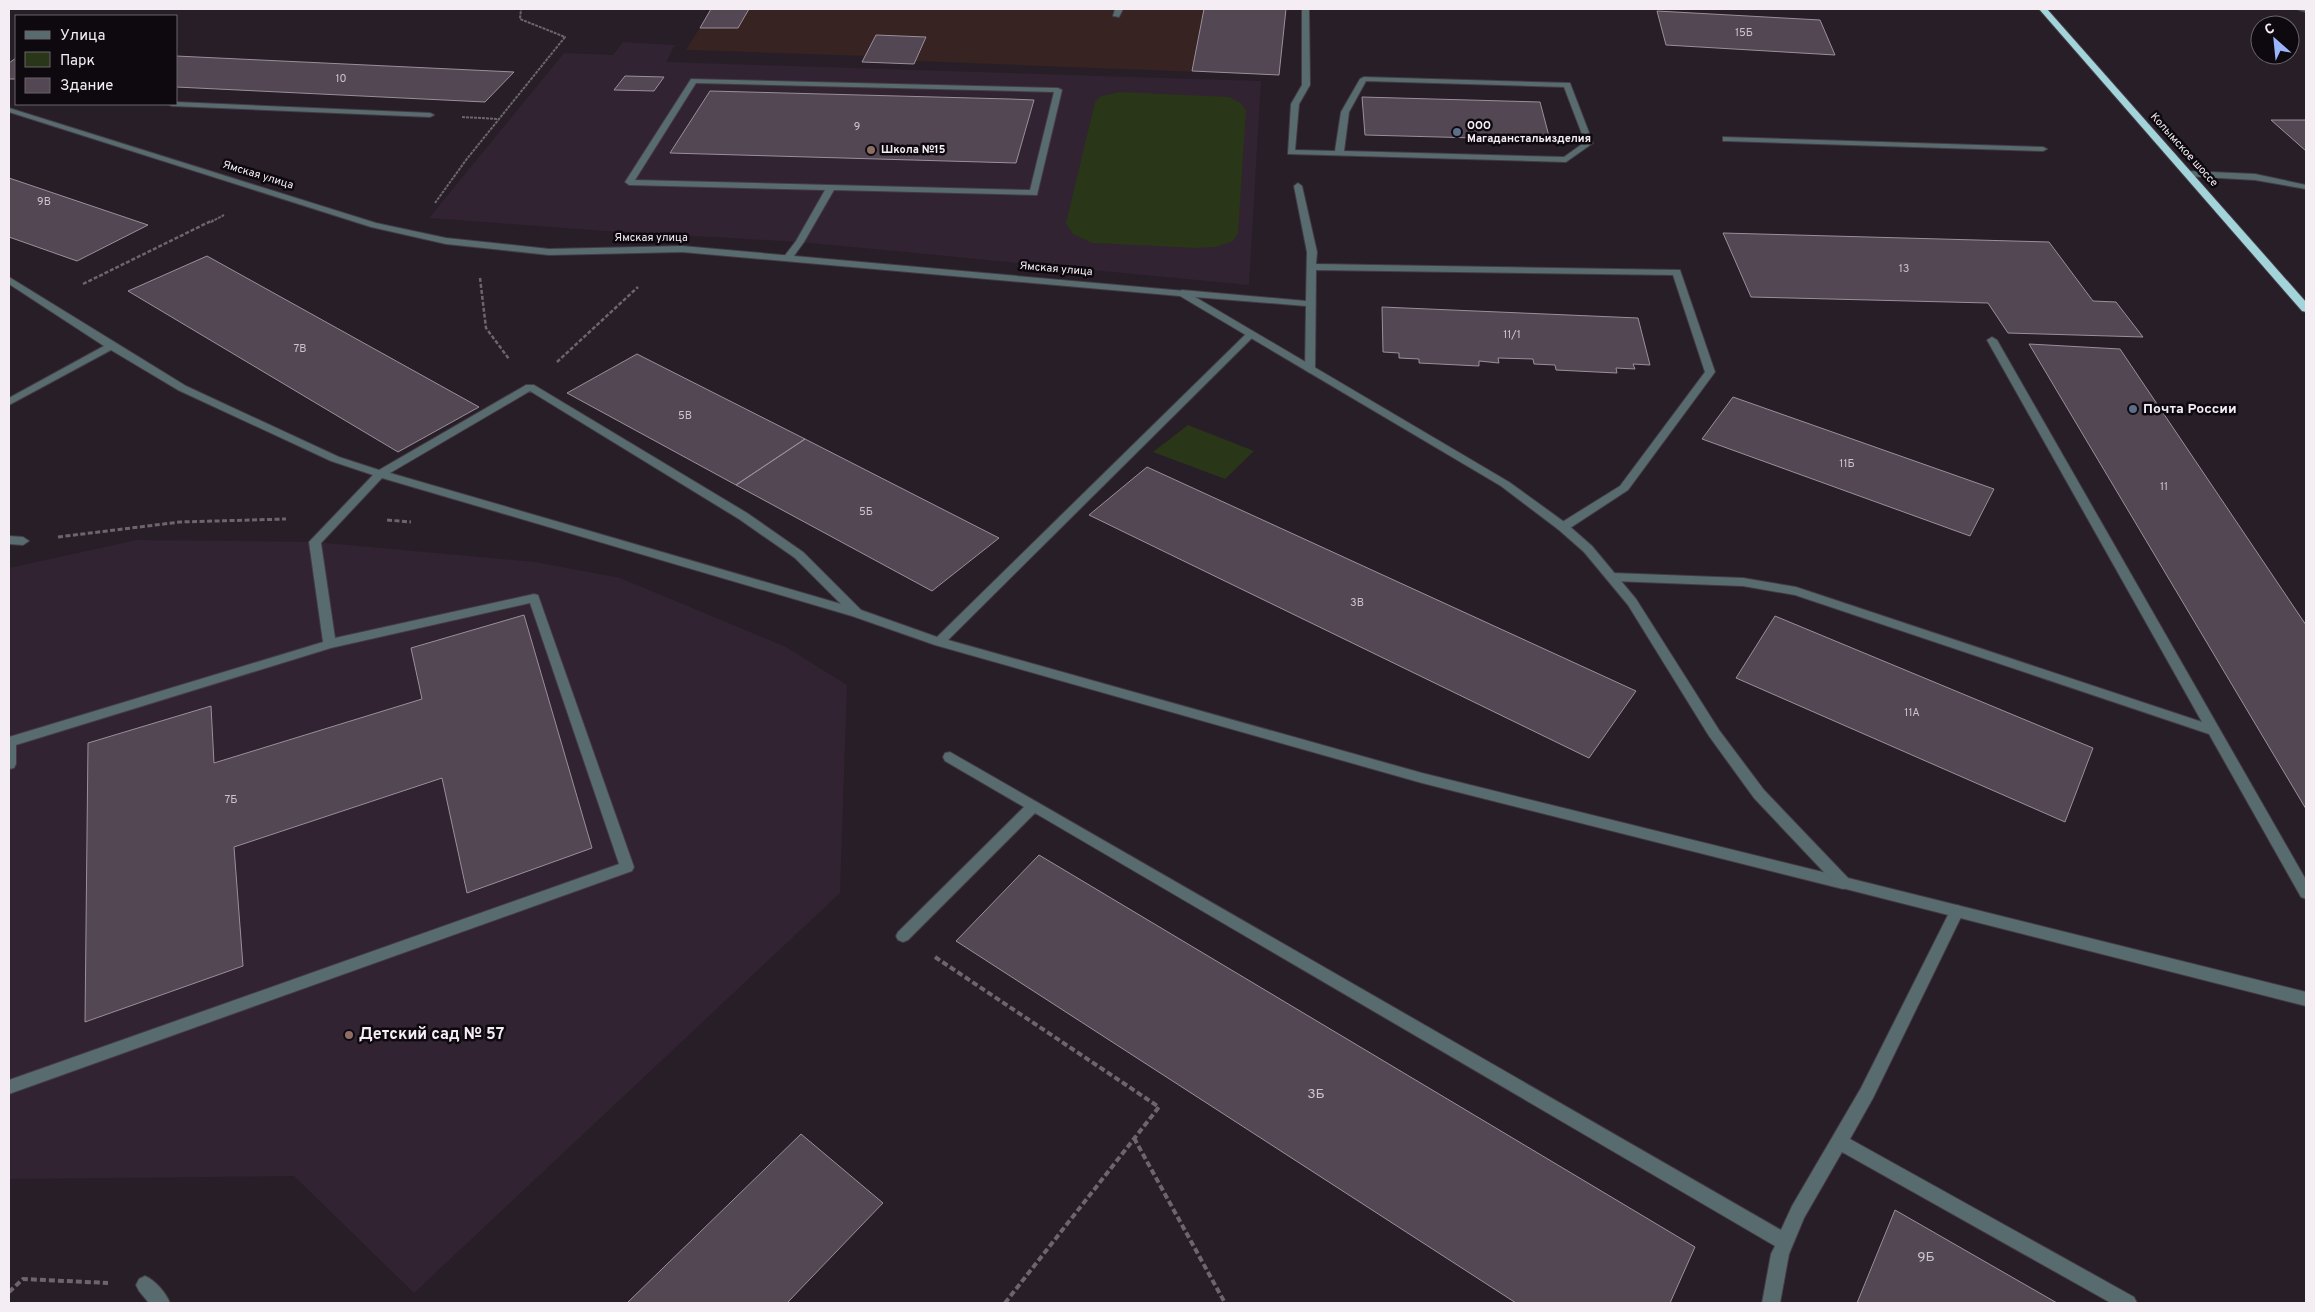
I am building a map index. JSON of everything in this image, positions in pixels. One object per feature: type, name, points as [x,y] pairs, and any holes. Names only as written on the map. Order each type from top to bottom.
[{"type":"highway","name":"Колымское шоссе","points":[[2043,9],[2306,309]]},
{"type":"street","points":[[1305,9],[1306,85],[1295,104],[1291,152],[1339,154],[1566,160],[1589,143],[1567,85],[1364,80],[1345,112],[1339,154]]},
{"type":"street","points":[[2300,9],[2306,10]]},
{"type":"street","points":[[694,81],[1058,90],[1034,192],[831,187],[629,182],[694,81]]},
{"type":"street","points":[[178,104],[430,115]]},
{"type":"street","name":"Ямская улица","points":[[9,110],[374,225],[413,234],[485,246],[549,252],[682,249],[1311,304]]},
{"type":"street","points":[[1726,139],[2043,149]]},
{"type":"street","points":[[2188,174],[2255,177],[2306,187]]},
{"type":"street","points":[[1298,186],[1312,252],[1310,370]]},
{"type":"street","points":[[788,258],[800,242],[831,187]]},
{"type":"street","points":[[1312,267],[1678,272],[1710,372],[1624,488],[1563,527]]},
{"type":"street","points":[[9,280],[110,346],[203,398],[335,459],[379,474],[858,613],[939,642],[1422,778],[2306,999]]},
{"type":"street","points":[[1182,293],[1250,335],[1505,484],[1563,527],[1588,549],[1613,577],[1655,635],[1714,733],[1759,794],[1843,883]]},
{"type":"street","points":[[939,642],[1250,335]]},
{"type":"street","points":[[1992,340],[2306,893]]},
{"type":"street","points":[[9,402],[110,346]]},
{"type":"street","points":[[330,644],[315,542],[379,474],[530,387],[743,516],[799,555],[858,613]]},
{"type":"street","points":[[9,540],[23,541]]},
{"type":"street","points":[[1613,577],[1743,582],[1796,591],[2215,731]]},
{"type":"street","points":[[9,764],[9,742],[330,644],[534,598],[627,867],[9,1088]]},
{"type":"street","points":[[950,757],[1785,1242]]},
{"type":"street","points":[[903,936],[1034,806]]},
{"type":"street","points":[[1770,1303],[1780,1254],[1798,1212],[1866,1093],[1957,911]]},
{"type":"street","points":[[1838,1141],[2128,1303]]},
{"type":"street","points":[[145,1285],[161,1303]]},
{"type":"path","points":[[413,234],[466,160],[564,37],[520,19],[521,9]]},
{"type":"path","points":[[44,303],[192,232]]},
{"type":"path","points":[[485,246],[480,281],[486,328],[530,387],[682,249]]},
{"type":"path","points":[[23,541],[180,522],[339,517]]},
{"type":"path","points":[[903,936],[1159,1106],[1005,1303]]},
{"type":"path","points":[[1134,1138],[1224,1303]]},
{"type":"path","points":[[9,1292],[23,1279],[145,1285]]},
{"type":"shaded area","points":[[711,9],[1286,9],[1279,75],[915,61],[914,64],[862,62],[865,56],[686,50]]},
{"type":"shaded area","name":"Школа №15","points":[[623,42],[675,45],[666,62],[1261,81],[1249,285],[800,242],[605,231],[429,218],[564,53],[613,55]]},
{"type":"shaded area","name":"Детский сад № 57","points":[[137,540],[315,542],[535,562],[620,578],[786,647],[847,685],[840,893],[414,1293],[294,1176],[9,1179],[9,568]]},
{"type":"green space","points":[[1120,92],[1229,97],[1241,103],[1246,110],[1238,233],[1233,241],[1216,247],[1195,248],[1092,243],[1073,234],[1066,223],[1095,102],[1101,96]]},
{"type":"green space","points":[[1188,425],[1254,451],[1225,479],[1153,452]]},
{"type":"building","points":[[711,9],[749,9],[738,28],[700,28]]},
{"type":"building","points":[[1204,9],[1286,9],[1279,75],[1192,71]]},
{"type":"building","points":[[1657,11],[1820,20],[1835,55],[1666,45]]},
{"type":"building","points":[[876,35],[926,37],[914,64],[862,62]]},
{"type":"building","points":[[178,56],[514,72],[485,102],[178,87]]},
{"type":"building","points":[[15,59],[15,79],[9,79],[9,63]]},
{"type":"building","points":[[625,76],[664,77],[654,91],[614,90]]},
{"type":"building","points":[[710,91],[1034,100],[1016,163],[670,153]]},
{"type":"building","points":[[1362,97],[1540,102],[1550,140],[1365,135]]},
{"type":"building","points":[[2271,120],[2306,120],[2306,151]]},
{"type":"building","points":[[9,178],[148,225],[77,261],[9,237]]},
{"type":"building","points":[[1723,233],[2049,242],[2093,301],[2116,302],[2143,337],[2008,333],[1988,303],[1751,297]]},
{"type":"building","points":[[207,256],[479,407],[398,452],[128,291]]},
{"type":"building","points":[[1382,307],[1638,318],[1650,365],[1633,364],[1635,369],[1616,368],[1617,373],[1556,370],[1555,365],[1534,364],[1533,359],[1498,358],[1499,363],[1479,361],[1479,366],[1419,363],[1419,359],[1399,358],[1399,353],[1383,352]]},
{"type":"building","points":[[2029,344],[2120,349],[2306,625],[2306,809]]},
{"type":"building","points":[[637,354],[805,439],[736,485],[567,393]]},
{"type":"building","points":[[1733,397],[1994,489],[1970,536],[1702,439]]},
{"type":"building","points":[[805,439],[999,538],[932,591],[736,485]]},
{"type":"building","points":[[1147,467],[1636,691],[1589,758],[1089,515]]},
{"type":"building","points":[[524,615],[592,848],[467,893],[442,778],[234,847],[243,966],[85,1022],[88,743],[211,706],[214,763],[422,699],[411,648]]},
{"type":"building","points":[[1775,616],[2093,748],[2065,822],[1736,678]]},
{"type":"building","points":[[1039,855],[1695,1247],[1670,1303],[1516,1303],[956,941]]},
{"type":"building","points":[[801,1134],[883,1203],[787,1303],[627,1303]]},
{"type":"building","points":[[1895,1210],[2057,1303],[1857,1303]]},
{"type":"place","name":"ООО Магаданстальизделия","points":[[1457,132]]},
{"type":"place","name":"Школа №15","points":[[871,150]]},
{"type":"place","name":"Почта России","points":[[2133,409]]},
{"type":"place","name":"Детский сад № 57","points":[[349,1035]]}]
